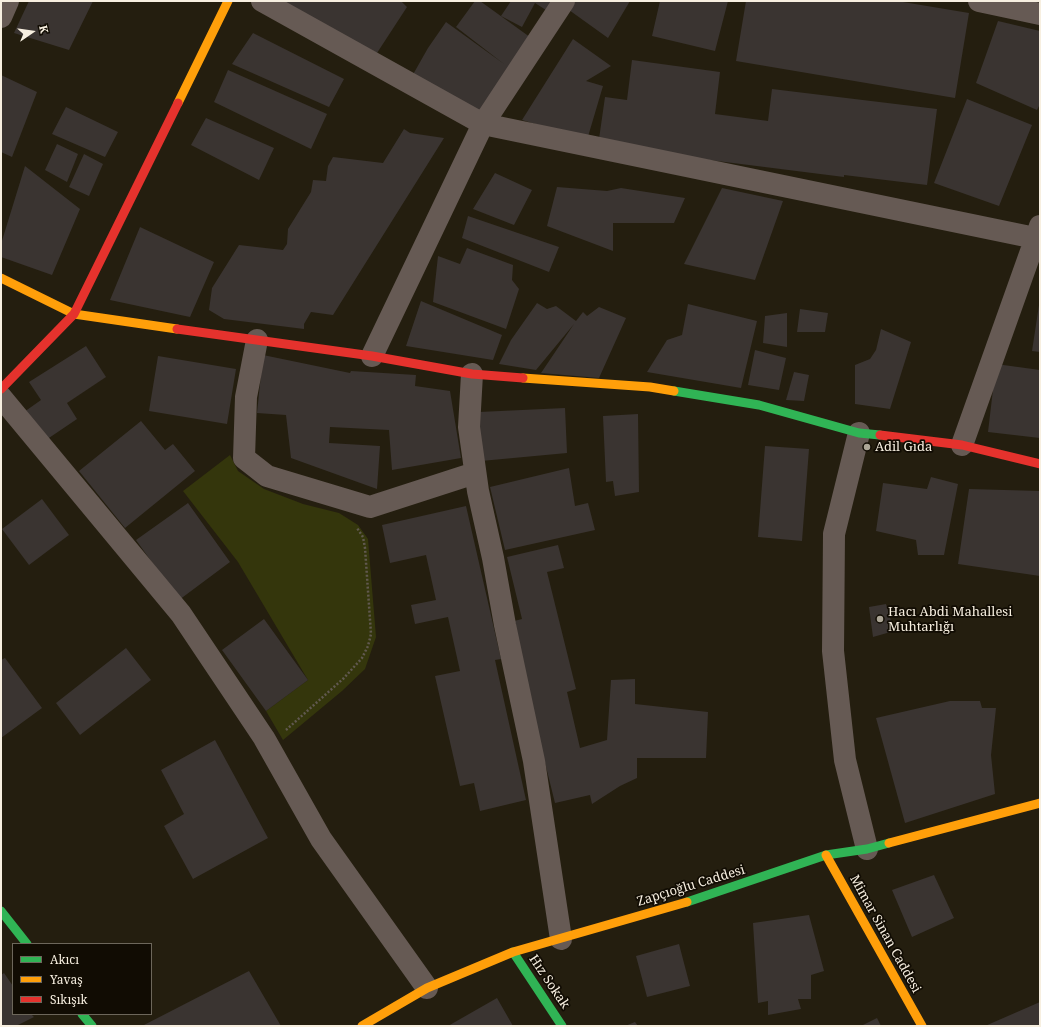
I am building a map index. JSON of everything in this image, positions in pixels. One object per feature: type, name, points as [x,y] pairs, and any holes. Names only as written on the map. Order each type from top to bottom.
[{"type":"street","points":[[1,17],[8,1]]},
{"type":"street","points":[[1,388],[74,314],[228,1]]},
{"type":"street","points":[[262,1],[483,124],[1038,234],[962,445]]},
{"type":"street","points":[[372,356],[483,124],[564,1]]},
{"type":"street","points":[[979,1],[1040,14]]},
{"type":"street","points":[[1,278],[74,314],[372,356],[472,374],[650,387],[759,405],[859,433],[962,445],[1040,464]]},
{"type":"street","points":[[257,340],[246,397],[244,458],[267,476],[370,507],[475,473]]},
{"type":"street","points":[[472,374],[469,427],[475,473],[534,761],[561,939]]},
{"type":"street","points":[[1,397],[181,614],[268,744],[321,839],[427,988]]},
{"type":"street","points":[[859,433],[834,534],[833,651],[845,760],[867,849]]},
{"type":"street","name":"Zapçıoğlu Caddesi","points":[[362,1026],[427,988],[513,952],[709,896],[826,855],[867,849],[1040,803]]},
{"type":"street","name":"Mimar Sinan Caddesi","points":[[826,855],[922,1026]]},
{"type":"street","points":[[1,911],[26,943]]},
{"type":"street","name":"Hız Sokak","points":[[513,952],[562,1026]]},
{"type":"street","points":[[83,1015],[92,1026]]},
{"type":"path","points":[[268,744],[300,718],[344,678],[362,658],[368,646],[371,634],[365,548],[363,537],[357,528],[370,507]]},
{"type":"shaded area","points":[[230,455],[238,471],[264,489],[303,504],[339,513],[358,525],[368,539],[376,637],[365,669],[342,691],[283,740],[266,711],[308,680],[238,562],[183,491]]},
{"type":"building","points":[[29,1],[93,1],[69,50],[14,33]]},
{"type":"building","points":[[276,1],[401,1],[407,7],[377,53]]},
{"type":"building","points":[[475,1],[480,1],[534,40],[481,118],[411,78],[428,48],[446,22],[504,64],[456,27]]},
{"type":"building","points":[[511,1],[556,1],[549,12],[535,3],[522,27],[501,16]]},
{"type":"building","points":[[575,1],[630,1],[608,38],[569,10]]},
{"type":"building","points":[[660,1],[728,1],[715,51],[652,36]]},
{"type":"building","points":[[746,1],[897,1],[969,13],[955,98],[736,61]]},
{"type":"building","points":[[998,21],[1040,31],[1040,104],[1037,110],[976,83]]},
{"type":"building","points":[[253,33],[344,79],[329,107],[232,64]]},
{"type":"building","points":[[573,39],[611,66],[586,81],[603,86],[587,140],[522,120]]},
{"type":"building","points":[[632,60],[720,72],[715,114],[768,121],[772,89],[937,109],[927,185],[844,175],[844,177],[598,146],[605,97],[627,100]]},
{"type":"building","points":[[228,70],[327,114],[311,149],[214,102]]},
{"type":"building","points":[[1,75],[37,92],[12,157],[1,152]]},
{"type":"building","points":[[967,99],[1032,125],[999,206],[934,183]]},
{"type":"building","points":[[66,107],[118,132],[105,157],[52,134]]},
{"type":"building","points":[[206,118],[274,148],[259,180],[191,145]]},
{"type":"building","points":[[404,129],[410,133],[444,138],[333,315],[311,312],[304,324],[304,329],[224,319],[209,310],[212,288],[239,245],[283,250],[287,244],[288,229],[311,192],[313,180],[326,181],[328,166],[333,157],[383,163]]},
{"type":"building","points":[[57,144],[78,154],[67,182],[45,170]]},
{"type":"building","points":[[84,154],[103,164],[89,196],[69,187]]},
{"type":"building","points":[[25,166],[80,209],[52,275],[1,257],[1,244]]},
{"type":"building","points":[[495,173],[532,190],[514,225],[473,209]]},
{"type":"building","points":[[557,187],[607,191],[621,188],[685,198],[674,223],[613,223],[613,251],[547,226]]},
{"type":"building","points":[[722,188],[783,201],[755,280],[684,264]]},
{"type":"building","points":[[468,216],[559,247],[549,272],[462,238]]},
{"type":"building","points":[[140,227],[214,262],[190,317],[110,300]]},
{"type":"building","points":[[467,248],[513,265],[512,280],[519,289],[506,329],[433,302],[438,256],[460,264]]},
{"type":"building","points":[[421,301],[502,335],[493,360],[406,346]]},
{"type":"building","points":[[537,303],[547,309],[556,306],[576,321],[583,312],[587,316],[599,307],[626,318],[599,378],[541,373],[574,324],[536,370],[499,364],[511,340]]},
{"type":"building","points":[[688,304],[757,321],[741,388],[647,372],[667,340],[682,335]]},
{"type":"building","points":[[1040,305],[1040,352],[1032,351]]},
{"type":"building","points":[[800,309],[828,313],[825,332],[797,332]]},
{"type":"building","points":[[787,313],[787,347],[763,343],[765,316]]},
{"type":"building","points":[[881,329],[911,342],[890,409],[855,404],[855,365],[870,359],[876,350]]},
{"type":"building","points":[[86,346],[106,377],[67,403],[77,419],[43,442],[24,412],[41,400],[29,382]]},
{"type":"building","points":[[755,350],[786,358],[779,390],[748,385]]},
{"type":"building","points":[[263,355],[350,373],[351,371],[416,375],[415,386],[450,391],[461,458],[392,470],[389,430],[330,427],[329,443],[380,446],[377,489],[291,458],[286,415],[257,413]]},
{"type":"building","points":[[158,356],[236,369],[227,424],[149,411]]},
{"type":"building","points":[[996,364],[1040,370],[1040,438],[988,432]]},
{"type":"building","points":[[794,372],[809,375],[804,401],[786,400]]},
{"type":"building","points":[[565,408],[567,453],[481,461],[479,412]]},
{"type":"building","points":[[638,414],[639,492],[615,496],[613,481],[606,482],[603,416]]},
{"type":"building","points":[[141,421],[165,450],[173,444],[195,471],[125,528],[79,471]]},
{"type":"building","points":[[765,446],[809,449],[802,541],[758,537]]},
{"type":"building","points":[[569,468],[575,506],[588,503],[595,530],[505,550],[490,487]]},
{"type":"building","points":[[931,477],[958,484],[944,555],[918,555],[916,540],[876,531],[883,483],[927,489]]},
{"type":"building","points":[[969,489],[1040,491],[1040,576],[958,564]]},
{"type":"building","points":[[42,499],[69,535],[29,565],[2,529]]},
{"type":"building","points":[[188,503],[230,562],[179,600],[136,540]]},
{"type":"building","points":[[466,506],[501,659],[495,660],[526,800],[480,811],[474,783],[460,786],[435,676],[460,671],[448,617],[415,624],[411,605],[436,600],[426,555],[390,563],[382,525]]},
{"type":"building","points":[[558,545],[564,568],[547,572],[576,689],[567,692],[580,748],[607,740],[611,680],[635,679],[635,704],[708,712],[706,758],[637,758],[637,778],[620,786],[592,804],[590,795],[555,803],[510,622],[522,619],[507,557]]},
{"type":"building","name":"Hacı Abdi Mahallesi Muhtarlığı","points":[[886,604],[894,631],[873,637],[869,607]]},
{"type":"building","points":[[264,619],[308,680],[266,711],[222,650]]},
{"type":"building","points":[[126,648],[151,680],[80,735],[56,703]]},
{"type":"building","points":[[5,658],[42,708],[1,738],[1,660]]},
{"type":"building","points":[[950,701],[980,701],[982,708],[996,708],[991,755],[995,794],[905,823],[876,718]]},
{"type":"building","points":[[215,740],[268,838],[193,879],[164,826],[184,814],[161,770]]},
{"type":"building","points":[[934,875],[954,918],[912,937],[892,890]]},
{"type":"building","points":[[809,915],[824,971],[811,975],[811,999],[798,999],[801,1009],[768,1015],[768,1001],[758,1003],[753,923]]},
{"type":"building","points":[[679,944],[690,986],[647,997],[636,956]]},
{"type":"building","points":[[249,971],[281,1026],[142,1026]]},
{"type":"building","points":[[4,973],[12,985],[12,1015],[32,1015],[34,1017],[16,1026],[1,1026],[1,975]]},
{"type":"building","points":[[497,998],[513,1026],[448,1026]]},
{"type":"building","points":[[1040,1002],[1040,1026],[985,1026]]},
{"type":"building","points":[[877,1018],[881,1026],[861,1026]]},
{"type":"building","points":[[635,1022],[638,1026],[625,1026]]},
{"type":"traffic: fast","points":[[674,391],[759,405],[859,433],[880,435]]},
{"type":"traffic: fast","points":[[687,902],[826,855],[867,849],[889,843]]},
{"type":"traffic: fast","points":[[1,911],[26,943]]},
{"type":"traffic: fast","points":[[513,952],[562,1026]]},
{"type":"traffic: fast","points":[[83,1015],[92,1026]]},
{"type":"traffic: slow","points":[[178,103],[228,1]]},
{"type":"traffic: slow","points":[[1,278],[74,314],[177,329]]},
{"type":"traffic: slow","points":[[523,378],[650,387],[674,391]]},
{"type":"traffic: slow","points":[[889,843],[1040,803]]},
{"type":"traffic: slow","points":[[826,855],[922,1026]]},
{"type":"traffic: slow","points":[[362,1026],[427,988],[513,952],[687,902]]},
{"type":"traffic: jam","points":[[1,389],[74,314],[178,103]]},
{"type":"traffic: jam","points":[[177,329],[372,356],[472,374],[523,378]]},
{"type":"traffic: jam","points":[[880,435],[962,445],[1040,464]]},
{"type":"place","name":"Adil Gıda","points":[[867,447]]},
{"type":"place","name":"Hacı Abdi Mahallesi Muhtarlığı","points":[[880,619]]}]
